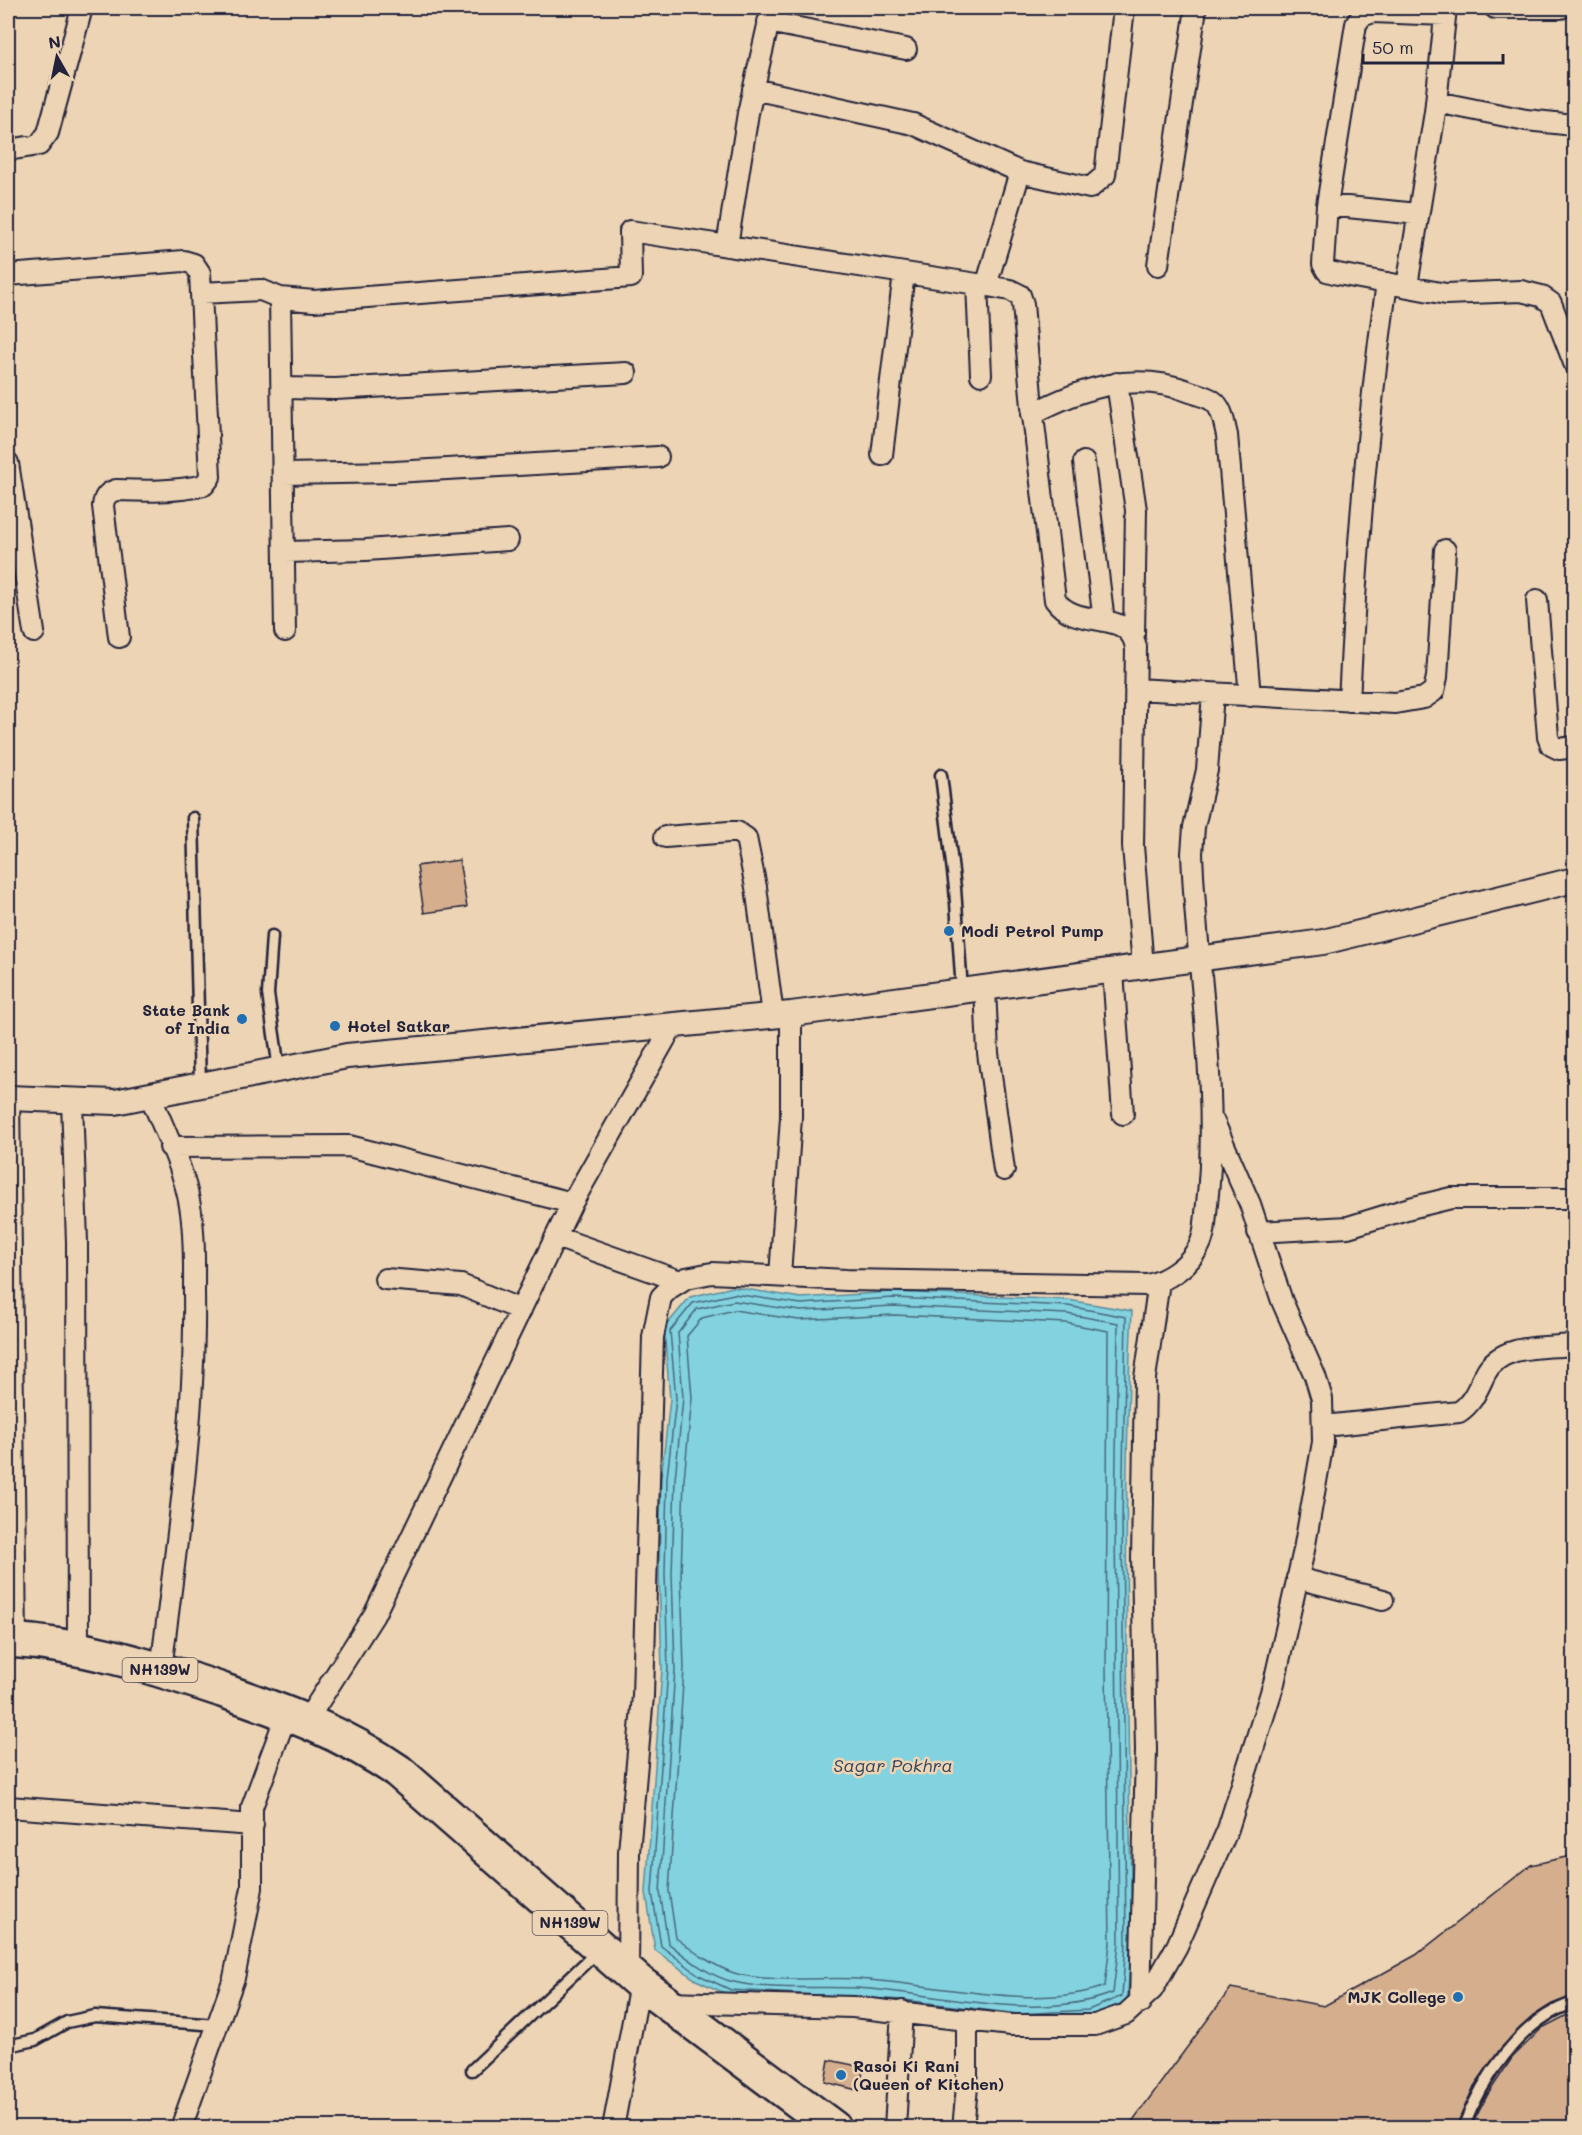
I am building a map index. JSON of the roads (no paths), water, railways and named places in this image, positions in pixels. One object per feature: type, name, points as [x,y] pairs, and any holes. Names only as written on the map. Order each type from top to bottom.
[{"type":"highway","name":"NH139W","points":[[12,1640],[44,1641],[160,1670],[297,1716],[363,1747],[398,1771],[644,1986],[834,2127]]},
{"type":"street","points":[[8,150],[39,145],[48,133],[82,8]]},
{"type":"street","points":[[753,89],[913,124],[1020,172],[1090,188],[1105,176],[1124,8]]},
{"type":"street","points":[[1158,265],[1196,8]]},
{"type":"street","points":[[1495,8],[1561,8]]},
{"type":"street","points":[[1407,286],[1436,102],[1446,11],[1373,12],[1362,16],[1356,24],[1327,205],[1322,255],[1327,271],[1446,294],[1521,291],[1541,296],[1551,303],[1575,363]]},
{"type":"street","points":[[727,246],[753,89],[770,15],[906,49]]},
{"type":"street","points":[[1436,102],[1526,120],[1575,125]]},
{"type":"street","points":[[981,375],[982,285],[1020,172]]},
{"type":"street","points":[[1327,205],[1418,214]]},
{"type":"street","points":[[201,293],[261,290],[280,298],[314,301],[631,277],[630,231],[1010,290],[1020,295],[1023,304],[1032,405],[1055,600],[1061,609],[1071,615],[1125,627],[1134,635]]},
{"type":"street","points":[[8,275],[184,261],[194,264],[200,273],[210,477],[204,485],[195,487],[174,491],[116,490],[109,492],[104,498],[119,637]]},
{"type":"street","points":[[882,455],[904,273]]},
{"type":"street","points":[[1349,701],[1355,585],[1366,460],[1387,283]]},
{"type":"street","points":[[280,298],[285,631]]},
{"type":"street","points":[[283,388],[335,389],[626,373]]},
{"type":"street","points":[[1032,405],[1075,392],[1117,383],[1169,384],[1213,400],[1219,408],[1227,435],[1250,696]]},
{"type":"street","points":[[1117,383],[1136,510],[1133,846],[1143,967]]},
{"type":"street","points":[[284,474],[395,472],[658,457]]},
{"type":"street","points":[[1084,462],[1104,621]]},
{"type":"street","points":[[8,464],[34,632]]},
{"type":"street","points":[[285,552],[366,550],[508,540]]},
{"type":"street","points":[[1135,689],[1349,701],[1410,702],[1424,698],[1434,691],[1437,677],[1445,550]]},
{"type":"street","points":[[1537,600],[1548,737],[1551,745],[1558,749],[1575,747]]},
{"type":"street","points":[[613,2127],[644,1986],[629,1852],[643,1696],[653,1337],[662,1297],[680,1281],[712,1273],[1111,1286],[1159,1282],[1189,1260],[1199,1247],[1204,1233],[1211,1167],[1210,1114],[1193,877],[1194,827],[1207,770],[1213,694]]},
{"type":"street","points":[[665,837],[738,832],[746,838],[782,1015],[791,1126],[780,1276]]},
{"type":"street","points":[[12,1640],[8,1098],[115,1102],[346,1056],[782,1015],[1323,942],[1575,879]]},
{"type":"street","points":[[1113,971],[1123,1114]]},
{"type":"street","points":[[973,989],[988,1053],[1004,1170]]},
{"type":"street","points":[[181,2127],[234,1978],[252,1888],[252,1807],[256,1793],[297,1716],[374,1615],[572,1203],[673,1025]]},
{"type":"street","points":[[150,1095],[190,1206],[195,1346],[186,1470],[160,1670]]},
{"type":"street","points":[[72,1102],[77,1254],[78,1648]]},
{"type":"street","points":[[644,1986],[794,2005],[902,2011],[1011,2025],[1095,2025],[1126,2014],[1152,1990],[1177,1946],[1228,1829],[1274,1683],[1323,1442],[1322,1399],[1315,1376],[1282,1300],[1250,1204],[1210,1114]]},
{"type":"street","points":[[170,1148],[350,1146],[572,1203]]},
{"type":"street","points":[[1258,1232],[1348,1227],[1451,1198],[1575,1198]]},
{"type":"street","points":[[556,1237],[680,1281]]},
{"type":"street","points":[[385,1279],[461,1285],[483,1292],[521,1310]]},
{"type":"street","points":[[1140,2003],[1146,1750],[1142,1558],[1145,1389],[1147,1354],[1159,1282]]},
{"type":"street","points":[[1324,1426],[1459,1412],[1469,1406],[1489,1366],[1496,1359],[1515,1351],[1575,1345]]},
{"type":"street","points":[[1297,1578],[1383,1600]]},
{"type":"street","points":[[8,1807],[253,1826]]},
{"type":"street","points":[[894,2127],[902,2011]]},
{"type":"street","points":[[963,2127],[967,2087],[967,2019]]},
{"type":"lane","points":[[941,775],[955,888],[973,989]]},
{"type":"lane","points":[[193,818],[200,1085]]},
{"type":"lane","points":[[272,936],[268,994],[279,1069]]},
{"type":"lane","points":[[472,2070],[601,1949]]},
{"type":"lane","points":[[1463,2127],[1483,2086],[1520,2038],[1560,2007],[1575,2002]]},
{"type":"lane","points":[[8,2046],[35,2040],[67,2022],[95,2016],[217,2025]]},
{"type":"water","name":"Sagar Pokhra","points":[[733,1287],[801,1298],[893,1292],[1068,1300],[1132,1311],[1126,1548],[1132,1944],[1127,2002],[1090,2016],[1018,2020],[729,1995],[696,1980],[655,1950],[646,1892],[662,1669],[659,1574],[661,1478],[670,1399],[664,1328],[690,1297]]},
{"type":"place","name":"Modi Petrol Pump","points":[[949,931]]},
{"type":"place","name":"State Bank of India","points":[[242,1019]]},
{"type":"place","name":"Hotel Satkar","points":[[335,1026]]},
{"type":"place","name":"MJK College","points":[[1458,1997]]},
{"type":"place","name":"Rasoi Ki Rani (Queen of Kitchen)","points":[[841,2075]]}]
